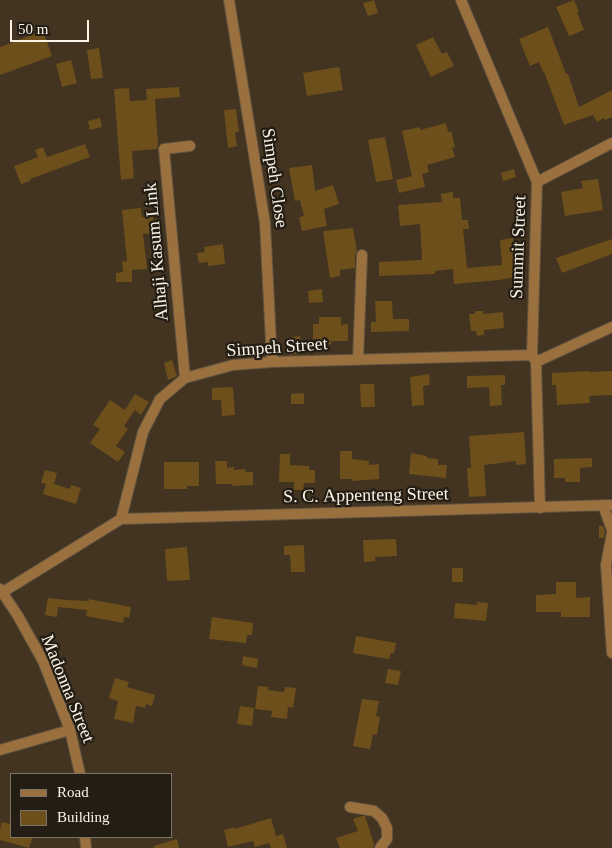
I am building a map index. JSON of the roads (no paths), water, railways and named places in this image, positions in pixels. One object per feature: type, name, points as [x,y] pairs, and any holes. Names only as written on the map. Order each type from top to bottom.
[{"type":"street","name":"Simpeh Close","points":[[229,0],[265,223],[272,362]]},
{"type":"street","name":"Summit Street","points":[[461,0],[537,182],[534,359],[540,508]]},
{"type":"street","points":[[537,182],[612,143]]},
{"type":"street","name":"Alhaji Kasum Link","points":[[185,378],[164,148],[190,146]]},
{"type":"street","points":[[358,360],[362,256]]},
{"type":"street","points":[[534,359],[612,327]]},
{"type":"street","name":"Simpeh Street","points":[[121,519],[143,432],[160,399],[185,378],[233,365],[272,362],[534,359]]},
{"type":"street","points":[[607,505],[612,531],[606,565],[612,652]]},
{"type":"street","name":"S. C. Appenteng Street","points":[[121,519],[607,505]]},
{"type":"street","name":"Madonna Street","points":[[80,773],[70,730],[43,661],[2,591],[121,519]]},
{"type":"street","points":[[0,750],[70,730]]},
{"type":"street","points":[[350,807],[374,811],[382,818],[387,828],[387,839],[380,848]]}]
